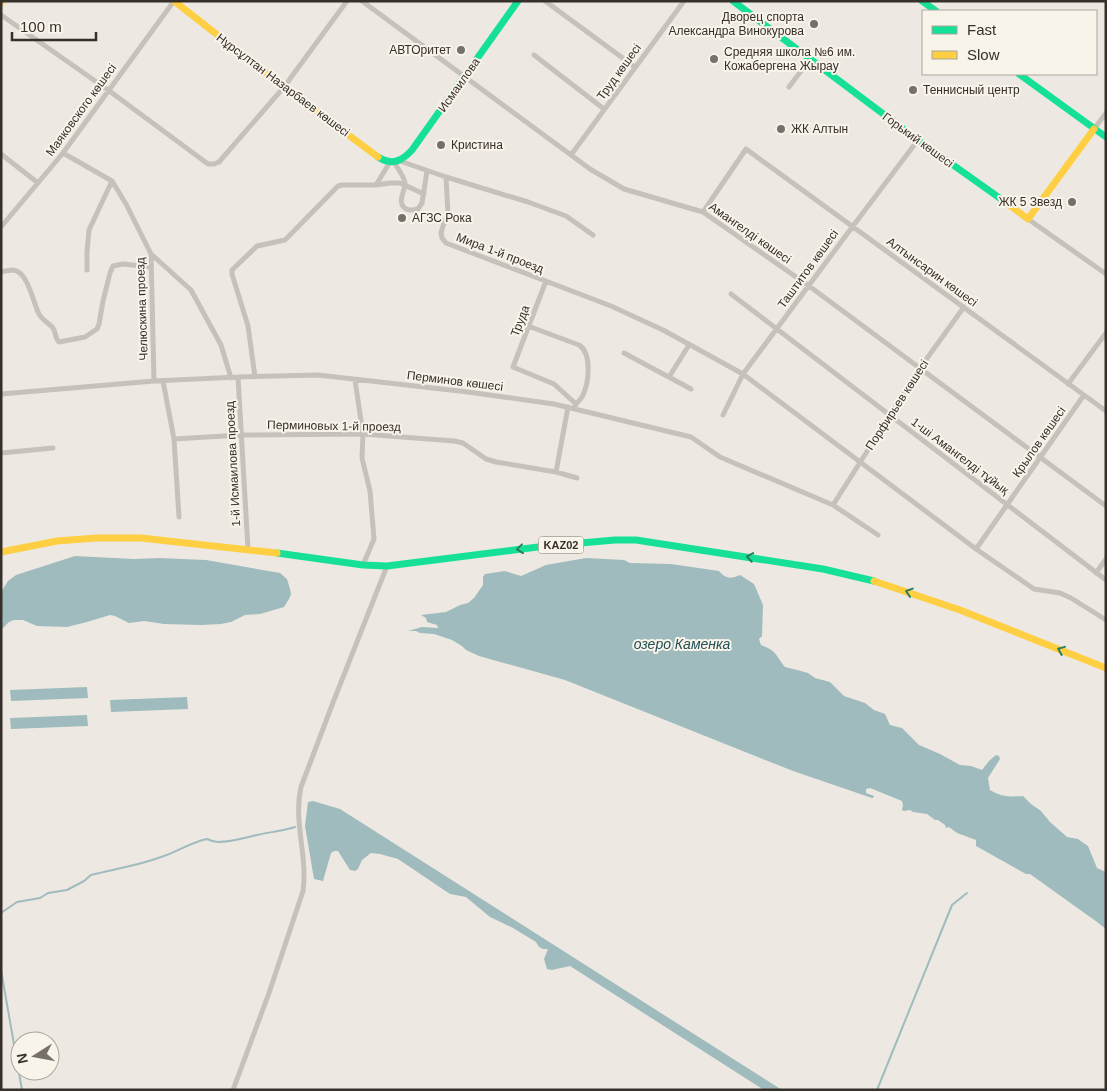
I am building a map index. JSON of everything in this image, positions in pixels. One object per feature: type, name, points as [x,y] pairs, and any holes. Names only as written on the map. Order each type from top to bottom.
[{"type":"main road","name":"Нұрсұлтан Назарбаев көшесі","points":[[174,1],[284,87],[381,159],[395,162]]},
{"type":"main road","name":"Исмаилова","points":[[395,162],[412,150],[518,1]]},
{"type":"main road","name":"Горький көшесі","points":[[733,1],[918,140],[1028,219]]},
{"type":"main road","points":[[922,1],[935,10]]},
{"type":"main road","points":[[1020,75],[1106,137]]},
{"type":"main road","points":[[1028,219],[1094,129]]},
{"type":"main road","name":"KAZ02","points":[[1,552],[57,542],[96,538],[154,538],[364,565],[387,566],[546,546],[636,540],[723,552],[823,570],[881,583],[960,610],[1106,668]]},
{"type":"street","name":"Маяковского көшесі","points":[[1,228],[63,153],[174,1]]},
{"type":"street","points":[[1,14],[208,164],[212,164],[219,162],[284,87],[347,1]]},
{"type":"street","name":"Амангелді көшесі","points":[[362,1],[590,169],[624,190],[703,212],[809,286],[1106,506]]},
{"type":"street","points":[[545,1],[635,67]]},
{"type":"street","name":"Труд көшесі","points":[[571,155],[684,1]]},
{"type":"street","points":[[534,55],[604,109]]},
{"type":"street","points":[[790,87],[810,59]]},
{"type":"street","points":[[1094,129],[1106,114]]},
{"type":"street","name":"Таштитов көшесі","points":[[723,415],[743,374],[918,140]]},
{"type":"street","name":"Алтынсарин көшесі","points":[[703,212],[746,149],[1106,411]]},
{"type":"street","name":"Челюскина проезд","points":[[63,153],[112,181],[126,204],[151,254],[154,381]]},
{"type":"street","points":[[1,154],[38,183]]},
{"type":"street","points":[[376,185],[395,162],[403,176],[405,185],[401,200],[402,204],[406,209],[418,209],[422,203],[427,171]]},
{"type":"street","name":"Нұрсұлтан Назарбаев көшесі","points":[[395,162],[528,202],[566,216],[593,235]]},
{"type":"street","name":"Мира 1-й проезд","points":[[446,178],[448,212],[441,231],[442,238],[447,244],[612,306],[663,330],[689,345]]},
{"type":"street","points":[[87,270],[89,230],[112,181]]},
{"type":"street","points":[[255,377],[248,326],[232,271],[234,268],[255,246],[283,242],[338,186],[396,183],[424,194]]},
{"type":"street","name":"Горький көшесі","points":[[1028,219],[1106,274]]},
{"type":"street","points":[[151,254],[191,290],[221,345],[231,378]]},
{"type":"street","points":[[1,272],[13,270],[22,275],[40,315],[54,329],[57,341],[61,342],[86,337],[96,329],[99,324],[103,300],[113,266],[122,264],[151,267]]},
{"type":"street","name":"Труда","points":[[546,282],[513,368],[554,384],[573,406]]},
{"type":"street","name":"1-ші Амангелді тұйық","points":[[731,294],[1106,580]]},
{"type":"street","name":"Порфирьев көшесі","points":[[833,505],[920,368],[964,307]]},
{"type":"street","points":[[528,326],[579,345],[584,350],[587,360],[587,381],[582,397],[573,406],[556,472]]},
{"type":"street","points":[[1068,384],[1106,333]]},
{"type":"street","points":[[669,377],[689,345],[743,374],[1034,589],[1060,594],[1079,603],[1106,620]]},
{"type":"street","points":[[624,353],[691,389]]},
{"type":"street","name":"Перминов көшесі","points":[[1,394],[154,381],[318,375],[573,406],[687,436],[720,457],[833,505],[878,535]]},
{"type":"street","name":"1-й Исмаилова проезд","points":[[238,377],[248,549]]},
{"type":"street","points":[[355,380],[363,434],[362,458],[370,491],[374,539],[364,565]]},
{"type":"street","points":[[163,381],[174,439],[179,517]]},
{"type":"street","name":"Крылов көшесі","points":[[976,548],[1084,395]]},
{"type":"street","name":"Перминовых 1-й проезд","points":[[174,439],[242,435],[363,434],[459,442],[486,459],[556,472],[577,478]]},
{"type":"street","points":[[1,453],[53,448]]},
{"type":"street","points":[[1096,573],[1106,559]]},
{"type":"street","points":[[233,1090],[269,993],[303,892],[304,868],[299,806],[301,787],[387,566]]},
{"type":"water","points":[[75,556],[206,560],[280,573],[287,579],[291,594],[284,607],[260,614],[245,615],[231,622],[221,624],[164,624],[144,621],[129,623],[110,615],[67,627],[37,626],[23,620],[14,620],[1,630],[1,592],[8,581],[16,575]]},
{"type":"water","name":"озеро Каменка","points":[[586,558],[624,560],[630,563],[671,564],[719,571],[729,578],[740,575],[754,584],[763,605],[762,636],[759,639],[761,645],[773,651],[785,667],[808,673],[815,678],[830,682],[844,696],[865,703],[874,710],[885,714],[890,725],[902,728],[919,745],[960,765],[982,770],[996,755],[999,756],[1000,759],[988,778],[990,790],[1006,796],[1023,796],[1067,837],[1078,839],[1088,846],[1097,868],[1106,872],[1106,929],[1030,874],[1026,874],[976,846],[976,840],[957,833],[949,827],[946,828],[945,825],[927,814],[902,810],[902,801],[870,788],[866,789],[866,793],[874,796],[872,798],[793,771],[565,680],[479,656],[452,640],[434,634],[408,631],[422,627],[438,628],[437,625],[427,622],[426,618],[421,615],[446,612],[468,603],[483,585],[485,574],[505,571],[521,576],[546,565]]},
{"type":"water","points":[[87,687],[88,698],[11,701],[10,690]]},
{"type":"water","points":[[187,697],[188,709],[111,712],[110,700]]},
{"type":"water","points":[[87,715],[88,726],[11,729],[10,718]]},
{"type":"water","points":[[313,801],[340,809],[782,1090],[764,1090],[570,966],[552,970],[547,969],[544,959],[548,949],[539,947],[536,942],[490,917],[466,897],[450,894],[398,859],[371,853],[362,860],[355,871],[350,870],[338,851],[334,851],[331,853],[323,881],[314,879],[305,826],[308,802]]},
{"type":"waterway","points":[[1,913],[17,902],[40,898],[48,893],[67,890],[91,875],[155,859],[201,840],[207,839],[215,842],[238,840],[295,827]]},
{"type":"waterway","points":[[877,1090],[952,905],[967,893]]},
{"type":"waterway","points":[[1,970],[22,1090]]},
{"type":"traffic: fast","points":[[378,157],[392,162],[401,159],[412,150],[518,1]]},
{"type":"traffic: fast","points":[[733,1],[918,140],[1008,204]]},
{"type":"traffic: fast","points":[[922,1],[935,10]]},
{"type":"traffic: fast","points":[[1020,75],[1106,137]]},
{"type":"traffic: fast","points":[[277,553],[363,565],[387,566],[546,546],[636,540],[823,569],[874,581]]},
{"type":"traffic: slow","points":[[174,1],[378,157]]},
{"type":"traffic: slow","points":[[1008,204],[1028,219],[1094,129]]},
{"type":"traffic: slow","points":[[1,552],[57,541],[96,538],[141,538],[277,553]]},
{"type":"traffic: slow","points":[[874,581],[960,610],[1106,668]]},
{"type":"place","name":"Дворец спорта Александра Винокурова","points":[[814,24]]},
{"type":"place","name":"АВТОритет","points":[[461,50]]},
{"type":"place","name":"Средняя школа №6 им. Кожабергена Жырау","points":[[714,59]]},
{"type":"place","name":"Теннисный центр","points":[[913,90]]},
{"type":"place","name":"ЖК Алтын","points":[[781,129]]},
{"type":"place","name":"Кристина","points":[[441,145]]},
{"type":"place","name":"ЖК 5 Звезд","points":[[1072,202]]},
{"type":"place","name":"АГЗС Рока","points":[[402,218]]}]
